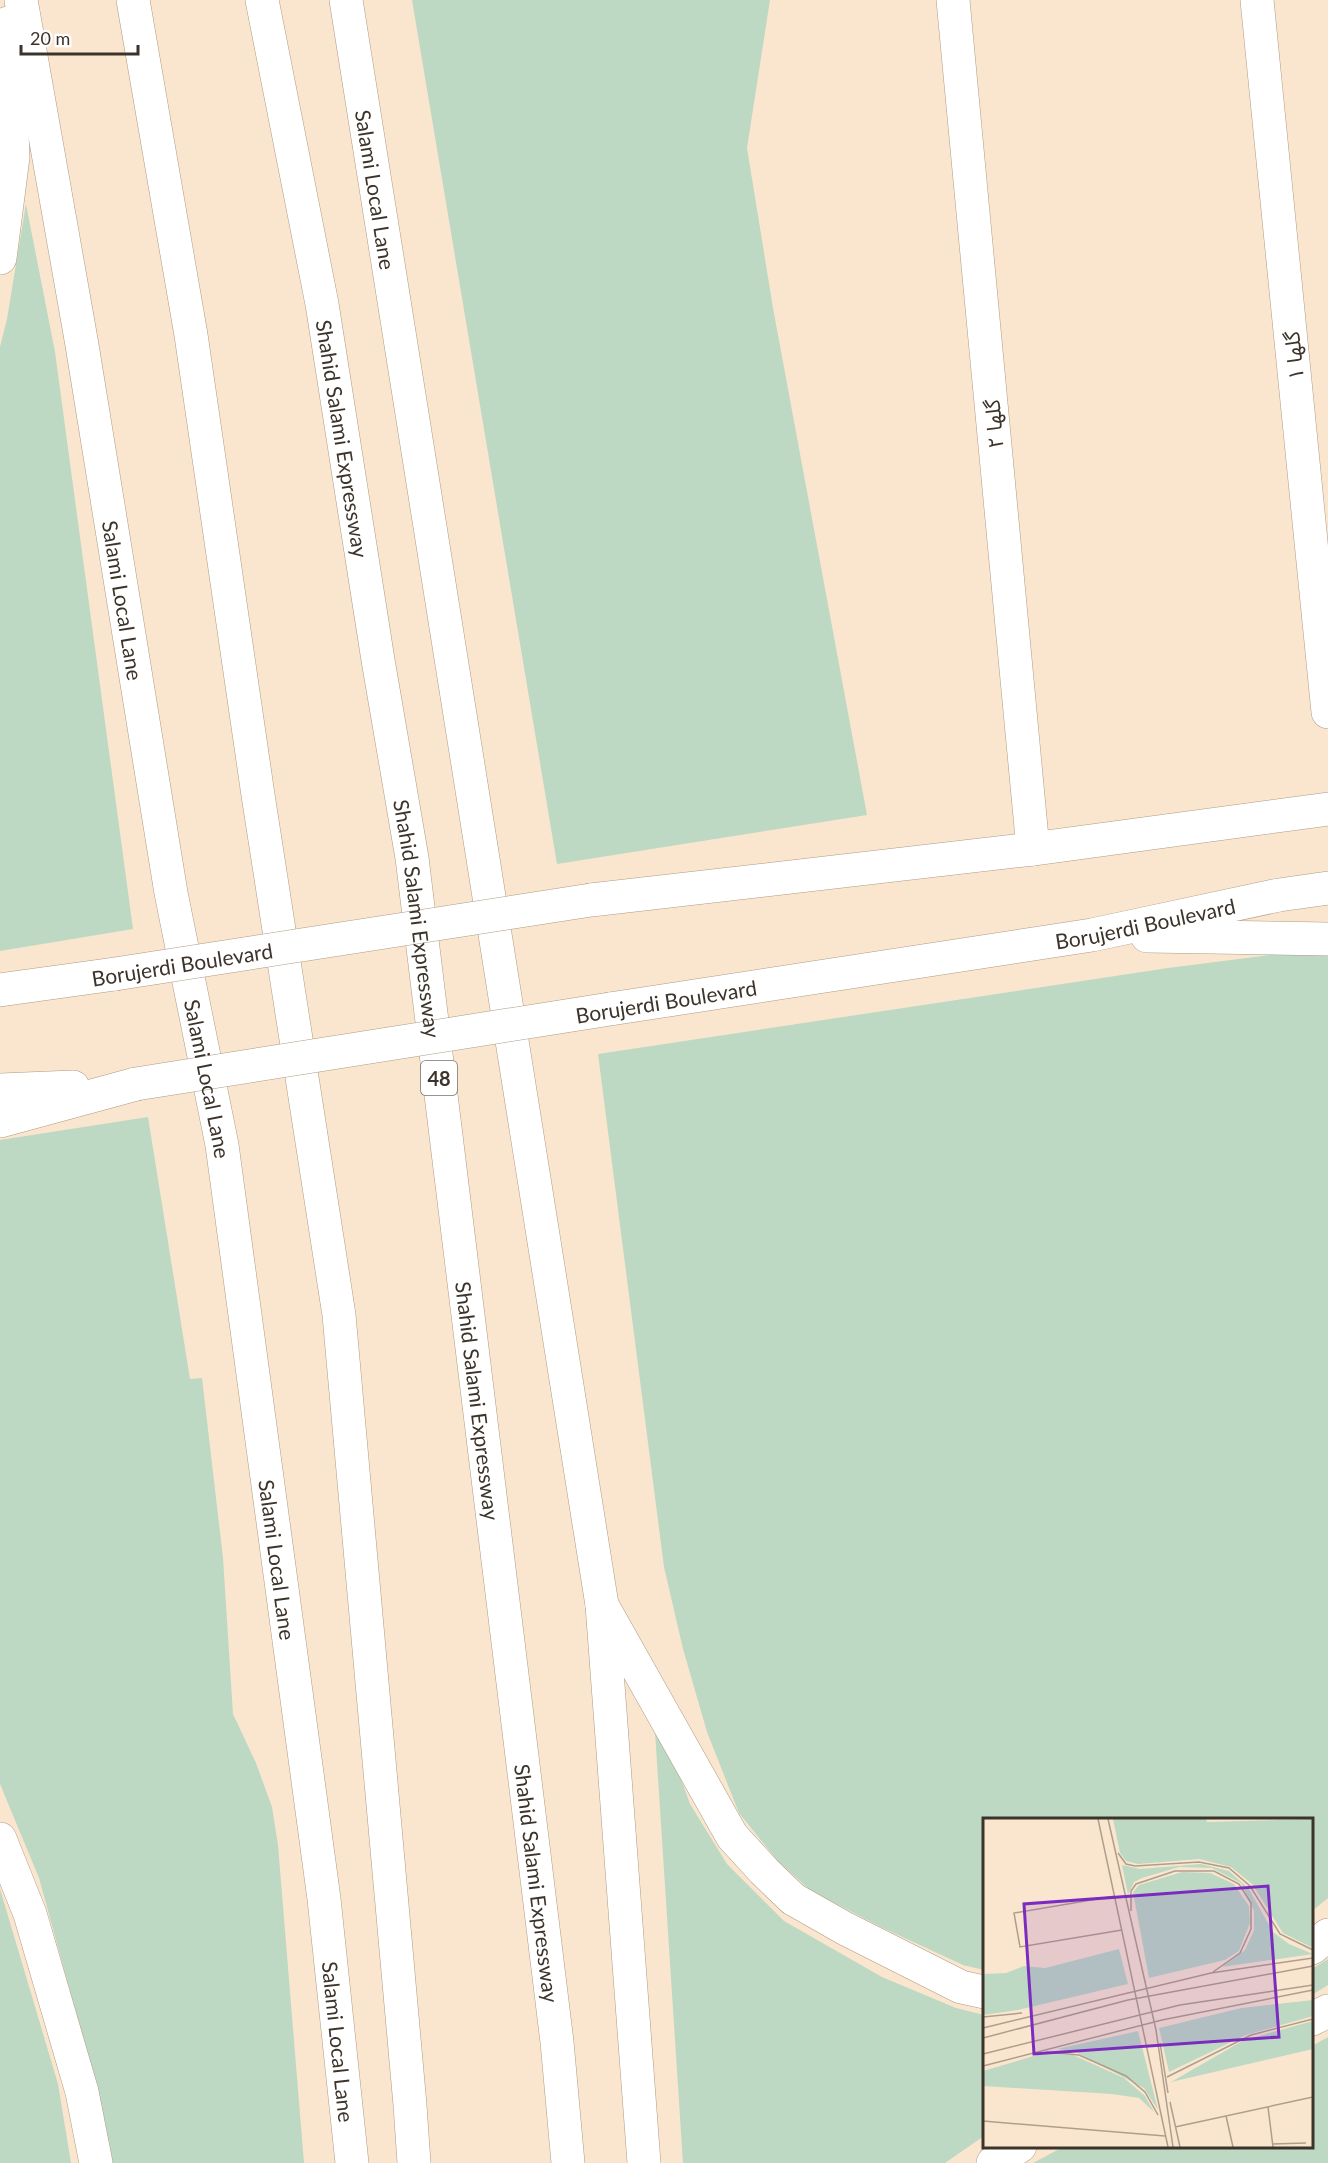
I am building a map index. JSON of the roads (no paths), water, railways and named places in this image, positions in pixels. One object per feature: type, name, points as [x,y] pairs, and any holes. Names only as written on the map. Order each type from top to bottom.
[{"type":"main road","points":[[0,258],[13,157],[7,0]]},
{"type":"main road","name":"Salami Local Lane","points":[[21,0],[82,345],[171,893],[222,1144],[324,1899],[352,2163]]},
{"type":"main road","points":[[133,0],[191,335],[258,795],[339,1315],[414,2163]]},
{"type":"main road","name":"Shahid Salami Expressway","points":[[262,0],[322,304],[378,660],[412,858],[557,2042],[568,2163]]},
{"type":"main road","name":"گلها ۲","points":[[953,0],[1033,849]]},
{"type":"main road","name":"گلها ۱","points":[[1257,0],[1328,712]]},
{"type":"main road","name":"Salami Local Lane","points":[[350,7],[602,1605],[644,2163]]},
{"type":"main road","name":"Borujerdi Boulevard","points":[[0,990],[591,900],[1033,849],[1328,809]]},
{"type":"main road","name":"Borujerdi Boulevard","points":[[0,1090],[136,1084],[1092,935],[1279,895],[1328,888]]},
{"type":"main road","points":[[1092,935],[1328,939]]},
{"type":"main road","points":[[0,1121],[136,1084]]},
{"type":"main road","points":[[602,1605],[732,1836],[764,1871],[793,1899],[844,1928],[961,1987],[983,1992]]},
{"type":"main road","points":[[0,1839],[33,1925],[82,2092],[96,2163]]},
{"type":"main road","points":[[1313,1946],[1328,1935]]},
{"type":"main road","points":[[1313,2018],[1328,2011]]},
{"type":"main road","points":[[993,2163],[1017,2148]]}]
